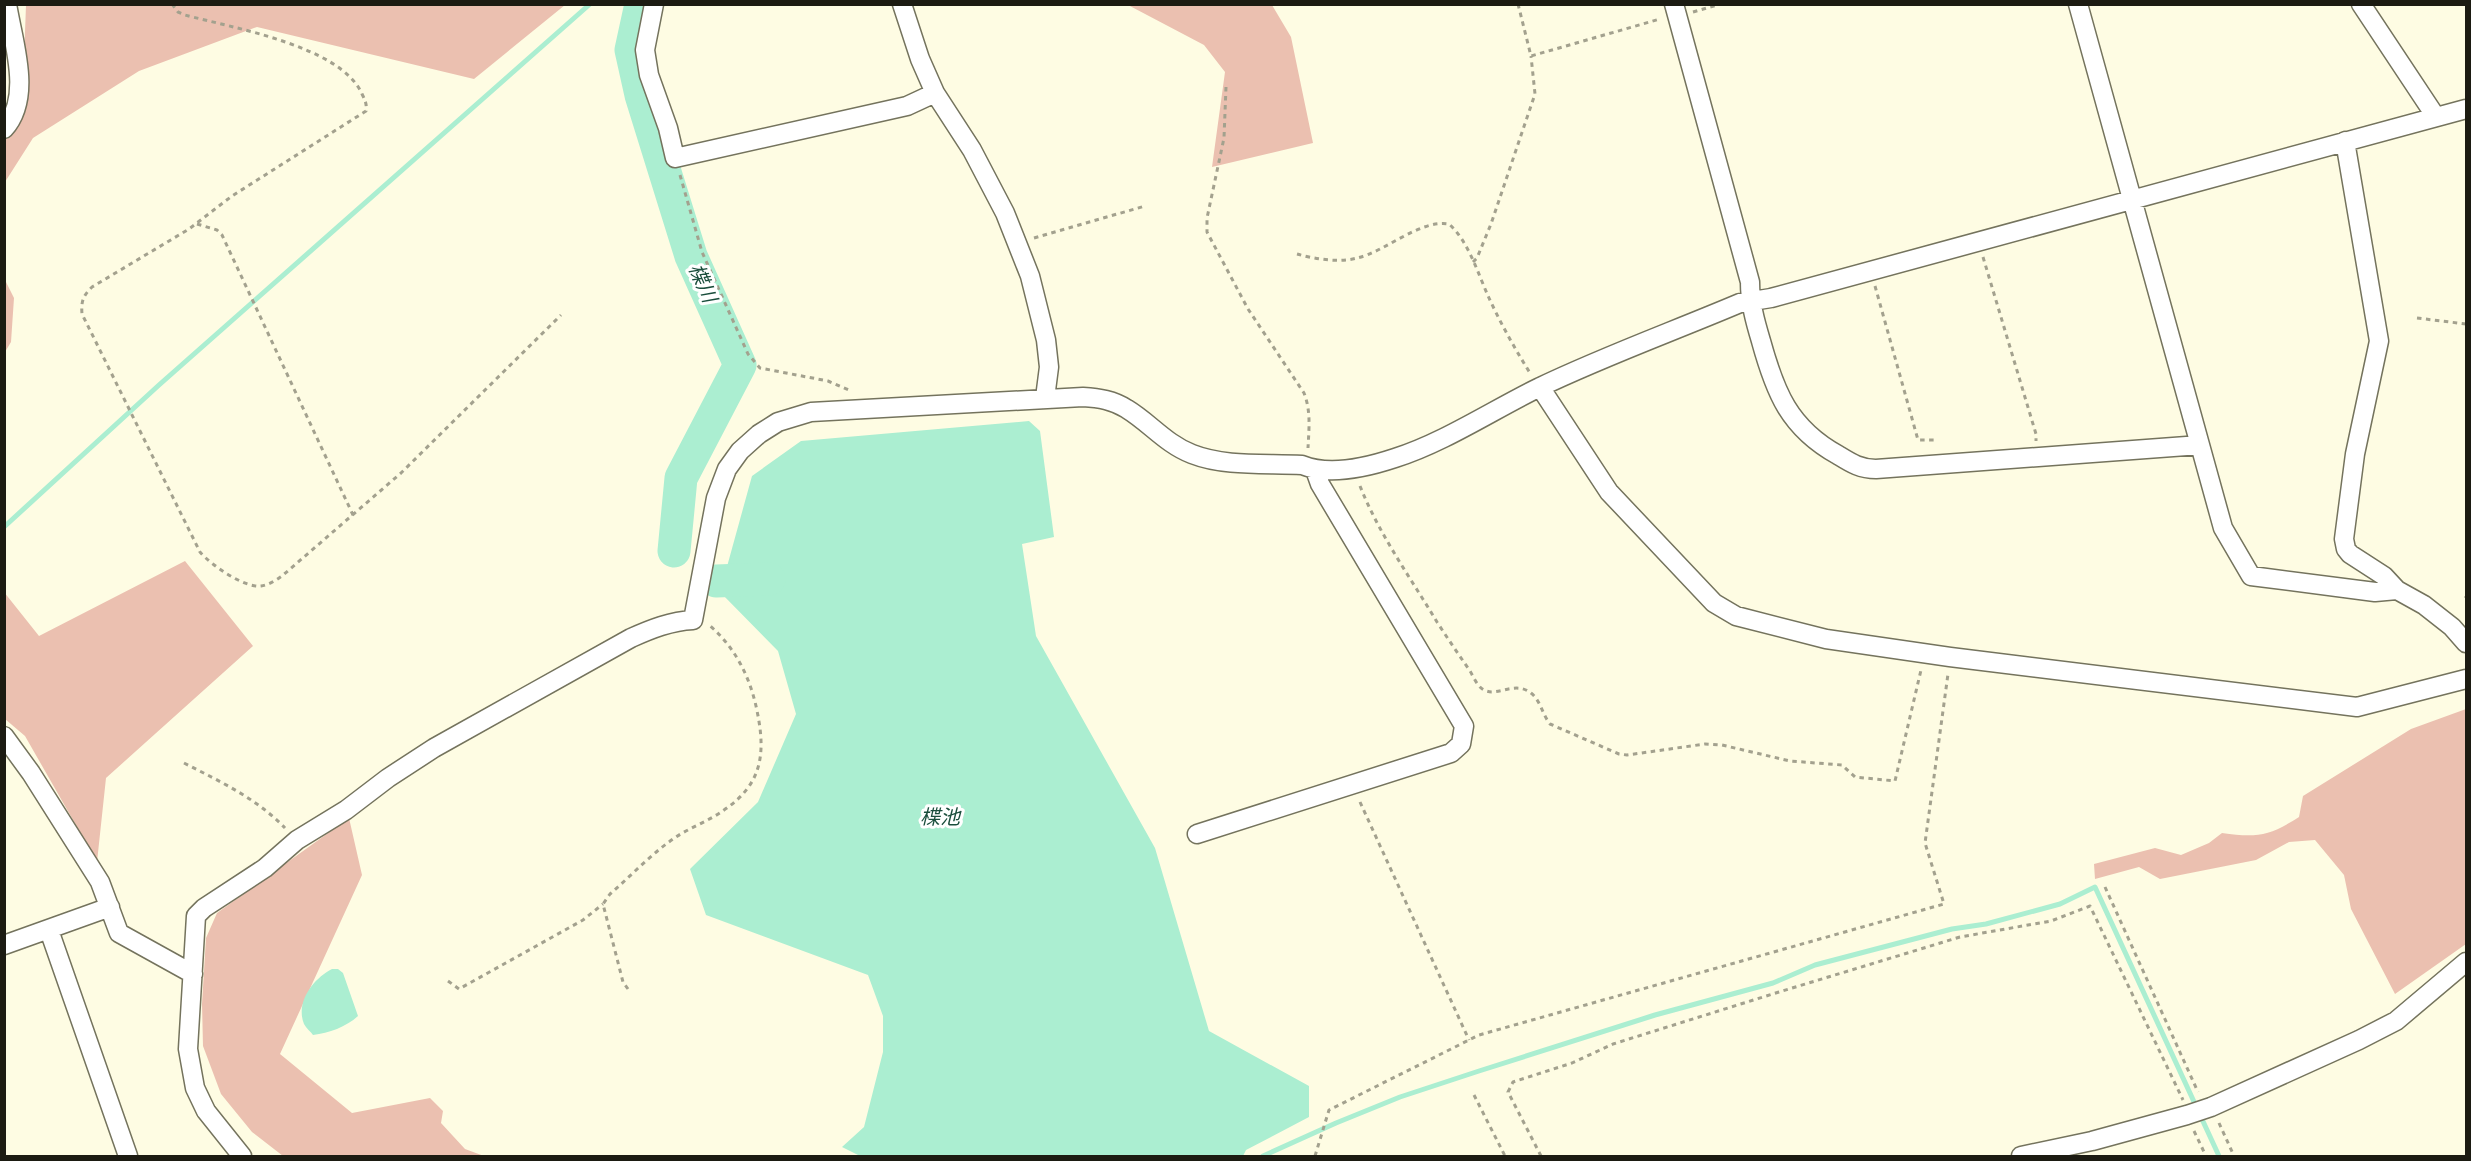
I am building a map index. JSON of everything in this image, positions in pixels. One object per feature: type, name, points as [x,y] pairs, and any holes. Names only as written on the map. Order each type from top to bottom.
[{"type":"street","points":[[4,129],[18,105],[20,79],[7,4]]},
{"type":"street","points":[[654,4],[645,50],[649,75],[668,128],[675,158],[907,106],[935,93]]},
{"type":"street","points":[[902,4],[920,59],[935,93],[972,150],[1005,213],[1030,276],[1046,340],[1049,367],[1045,398]]},
{"type":"street","points":[[2078,4],[2223,528],[2251,576],[2375,592],[2397,590]]},
{"type":"street","points":[[2361,4],[2436,117]]},
{"type":"street","points":[[1676,10],[1750,282],[1750,302],[1771,377],[1791,416],[1809,436],[1862,469],[2200,446]]},
{"type":"street","points":[[242,1156],[206,1111],[195,1088],[188,1049],[196,916],[204,908],[265,868],[297,840],[346,810],[388,778],[435,748],[631,638],[657,627],[693,620],[716,498],[727,469],[740,451],[759,434],[778,422],[811,412],[1083,397],[1107,399],[1128,409],[1162,438],[1190,453],[1215,461],[1311,468],[1353,468],[1396,458],[1540,387],[1740,303],[1772,298],[2466,109]]},
{"type":"street","points":[[2345,141],[2379,341],[2355,454],[2344,539],[2346,549],[2384,576],[2397,590],[2424,605],[2466,643]]},
{"type":"street","points":[[1540,387],[1608,492],[1714,603],[1736,616],[1826,639],[1950,657],[2357,707],[2466,679]]},
{"type":"street","points":[[1197,834],[1451,753],[1461,744],[1464,726],[1311,468]]},
{"type":"street","points":[[4,736],[31,773],[100,882],[119,933],[193,974]]},
{"type":"street","points":[[4,945],[110,907]]},
{"type":"street","points":[[49,930],[128,1156]]},
{"type":"street","points":[[2021,1156],[2092,1141],[2201,1110],[2359,1040],[2396,1021],[2464,970]]},
{"type":"path","points":[[172,4],[178,12],[185,15],[295,45],[325,57],[346,70],[358,84],[367,105],[366,111],[232,196],[196,224],[92,287],[84,295],[81,303],[82,314],[200,552],[212,565],[251,586],[261,586],[282,576],[401,473],[561,315]]},
{"type":"path","points":[[1473,262],[1477,258],[1491,224],[1536,94],[1532,56],[1518,4]]},
{"type":"path","points":[[1532,56],[1663,18],[1676,10],[1721,4]]},
{"type":"path","points":[[1226,87],[1224,138],[1207,218],[1207,232],[1248,309],[1304,393],[1309,406],[1311,468]]},
{"type":"path","points":[[675,158],[702,252],[748,354],[755,363],[766,370],[828,381],[872,401],[875,407]]},
{"type":"path","points":[[1018,244],[1056,230],[1145,206]]},
{"type":"path","points":[[196,224],[217,230],[222,235],[352,515]]},
{"type":"path","points":[[1296,255],[1343,260],[1358,258],[1434,224],[1449,224],[1455,230],[1473,262],[1513,345],[1540,387]]},
{"type":"path","points":[[1978,242],[2036,434],[2035,458]]},
{"type":"path","points":[[1871,271],[1918,440],[1937,440]]},
{"type":"path","points":[[2417,318],[2466,324]]},
{"type":"path","points":[[1353,468],[1371,513],[1480,688],[1493,693],[1515,687],[1524,688],[1539,701],[1545,718],[1550,724],[1619,754],[1627,755],[1705,744],[1722,745],[1790,761],[1842,765],[1855,777],[1895,781],[1924,653]]},
{"type":"path","points":[[448,981],[459,989],[583,920],[673,839],[722,811],[738,799],[754,781],[758,770],[762,732],[755,698],[745,671],[723,637],[708,625],[693,620]]},
{"type":"path","points":[[1315,1156],[1329,1110],[1479,1035],[1944,904],[1925,843],[1950,657]]},
{"type":"path","points":[[184,763],[238,790],[267,809],[297,840]]},
{"type":"path","points":[[1352,784],[1469,1040]]},
{"type":"path","points":[[2105,887],[2201,1110],[2206,1156]]},
{"type":"path","points":[[603,904],[622,982],[628,989]]},
{"type":"path","points":[[1541,1156],[1508,1092],[1513,1082],[1572,1063],[1613,1044],[1779,992],[1960,938],[2051,921],[2090,906],[2181,1091],[2201,1110],[2234,1156]]},
{"type":"path","points":[[1474,1095],[1505,1156]]},
{"type":"shaded area","points":[[26,5],[565,5],[474,79],[257,27],[139,71],[33,138],[5,182],[5,136],[22,114]]},
{"type":"shaded area","points":[[1128,5],[1272,5],[1291,37],[1313,143],[1212,167],[1225,72],[1204,45]]},
{"type":"shaded area","points":[[5,280],[14,298],[11,342],[5,352]]},
{"type":"shaded area","points":[[185,561],[253,646],[106,778],[97,862],[25,736],[5,719],[4,592],[39,636]]},
{"type":"shaded area","points":[[2466,709],[2466,944],[2395,994],[2351,909],[2344,875],[2315,840],[2289,842],[2256,860],[2160,879],[2139,867],[2095,879],[2094,864],[2155,848],[2181,855],[2209,843],[2222,833],[2254,835],[2271,832],[2299,817],[2303,796],[2411,729]]},
{"type":"shaded area","points":[[349,818],[362,875],[280,1054],[352,1113],[430,1098],[443,1111],[441,1123],[465,1149],[484,1156],[283,1156],[252,1132],[221,1094],[203,1046],[202,1004],[206,938],[217,913]]},
{"type":"water","name":"楪池","points":[[1029,421],[1040,431],[1054,537],[1022,544],[1036,636],[1155,848],[1209,1031],[1309,1086],[1309,1117],[1246,1150],[1243,1156],[860,1156],[842,1147],[864,1127],[883,1052],[883,1016],[868,975],[706,915],[690,869],[758,802],[796,714],[778,651],[720,592],[752,476],[801,441]]},
{"type":"water","points":[[332,969],[338,969],[343,973],[358,1016],[337,1029],[313,1035],[304,1024],[302,1016],[304,999],[319,978]]},
{"type":"waterway","points":[[4,527],[159,385],[590,4]]},
{"type":"waterway","name":"楪川","points":[[641,4],[631,50],[641,95],[691,256],[740,365],[681,478],[674,551]]},
{"type":"waterway","name":"楪池","points":[[716,581],[769,579]]},
{"type":"waterway","points":[[1263,1156],[1400,1097],[1479,1071],[1655,1015],[1773,983],[1815,965],[1952,929],[1986,924],[2060,904],[2095,887],[2219,1156]]}]
